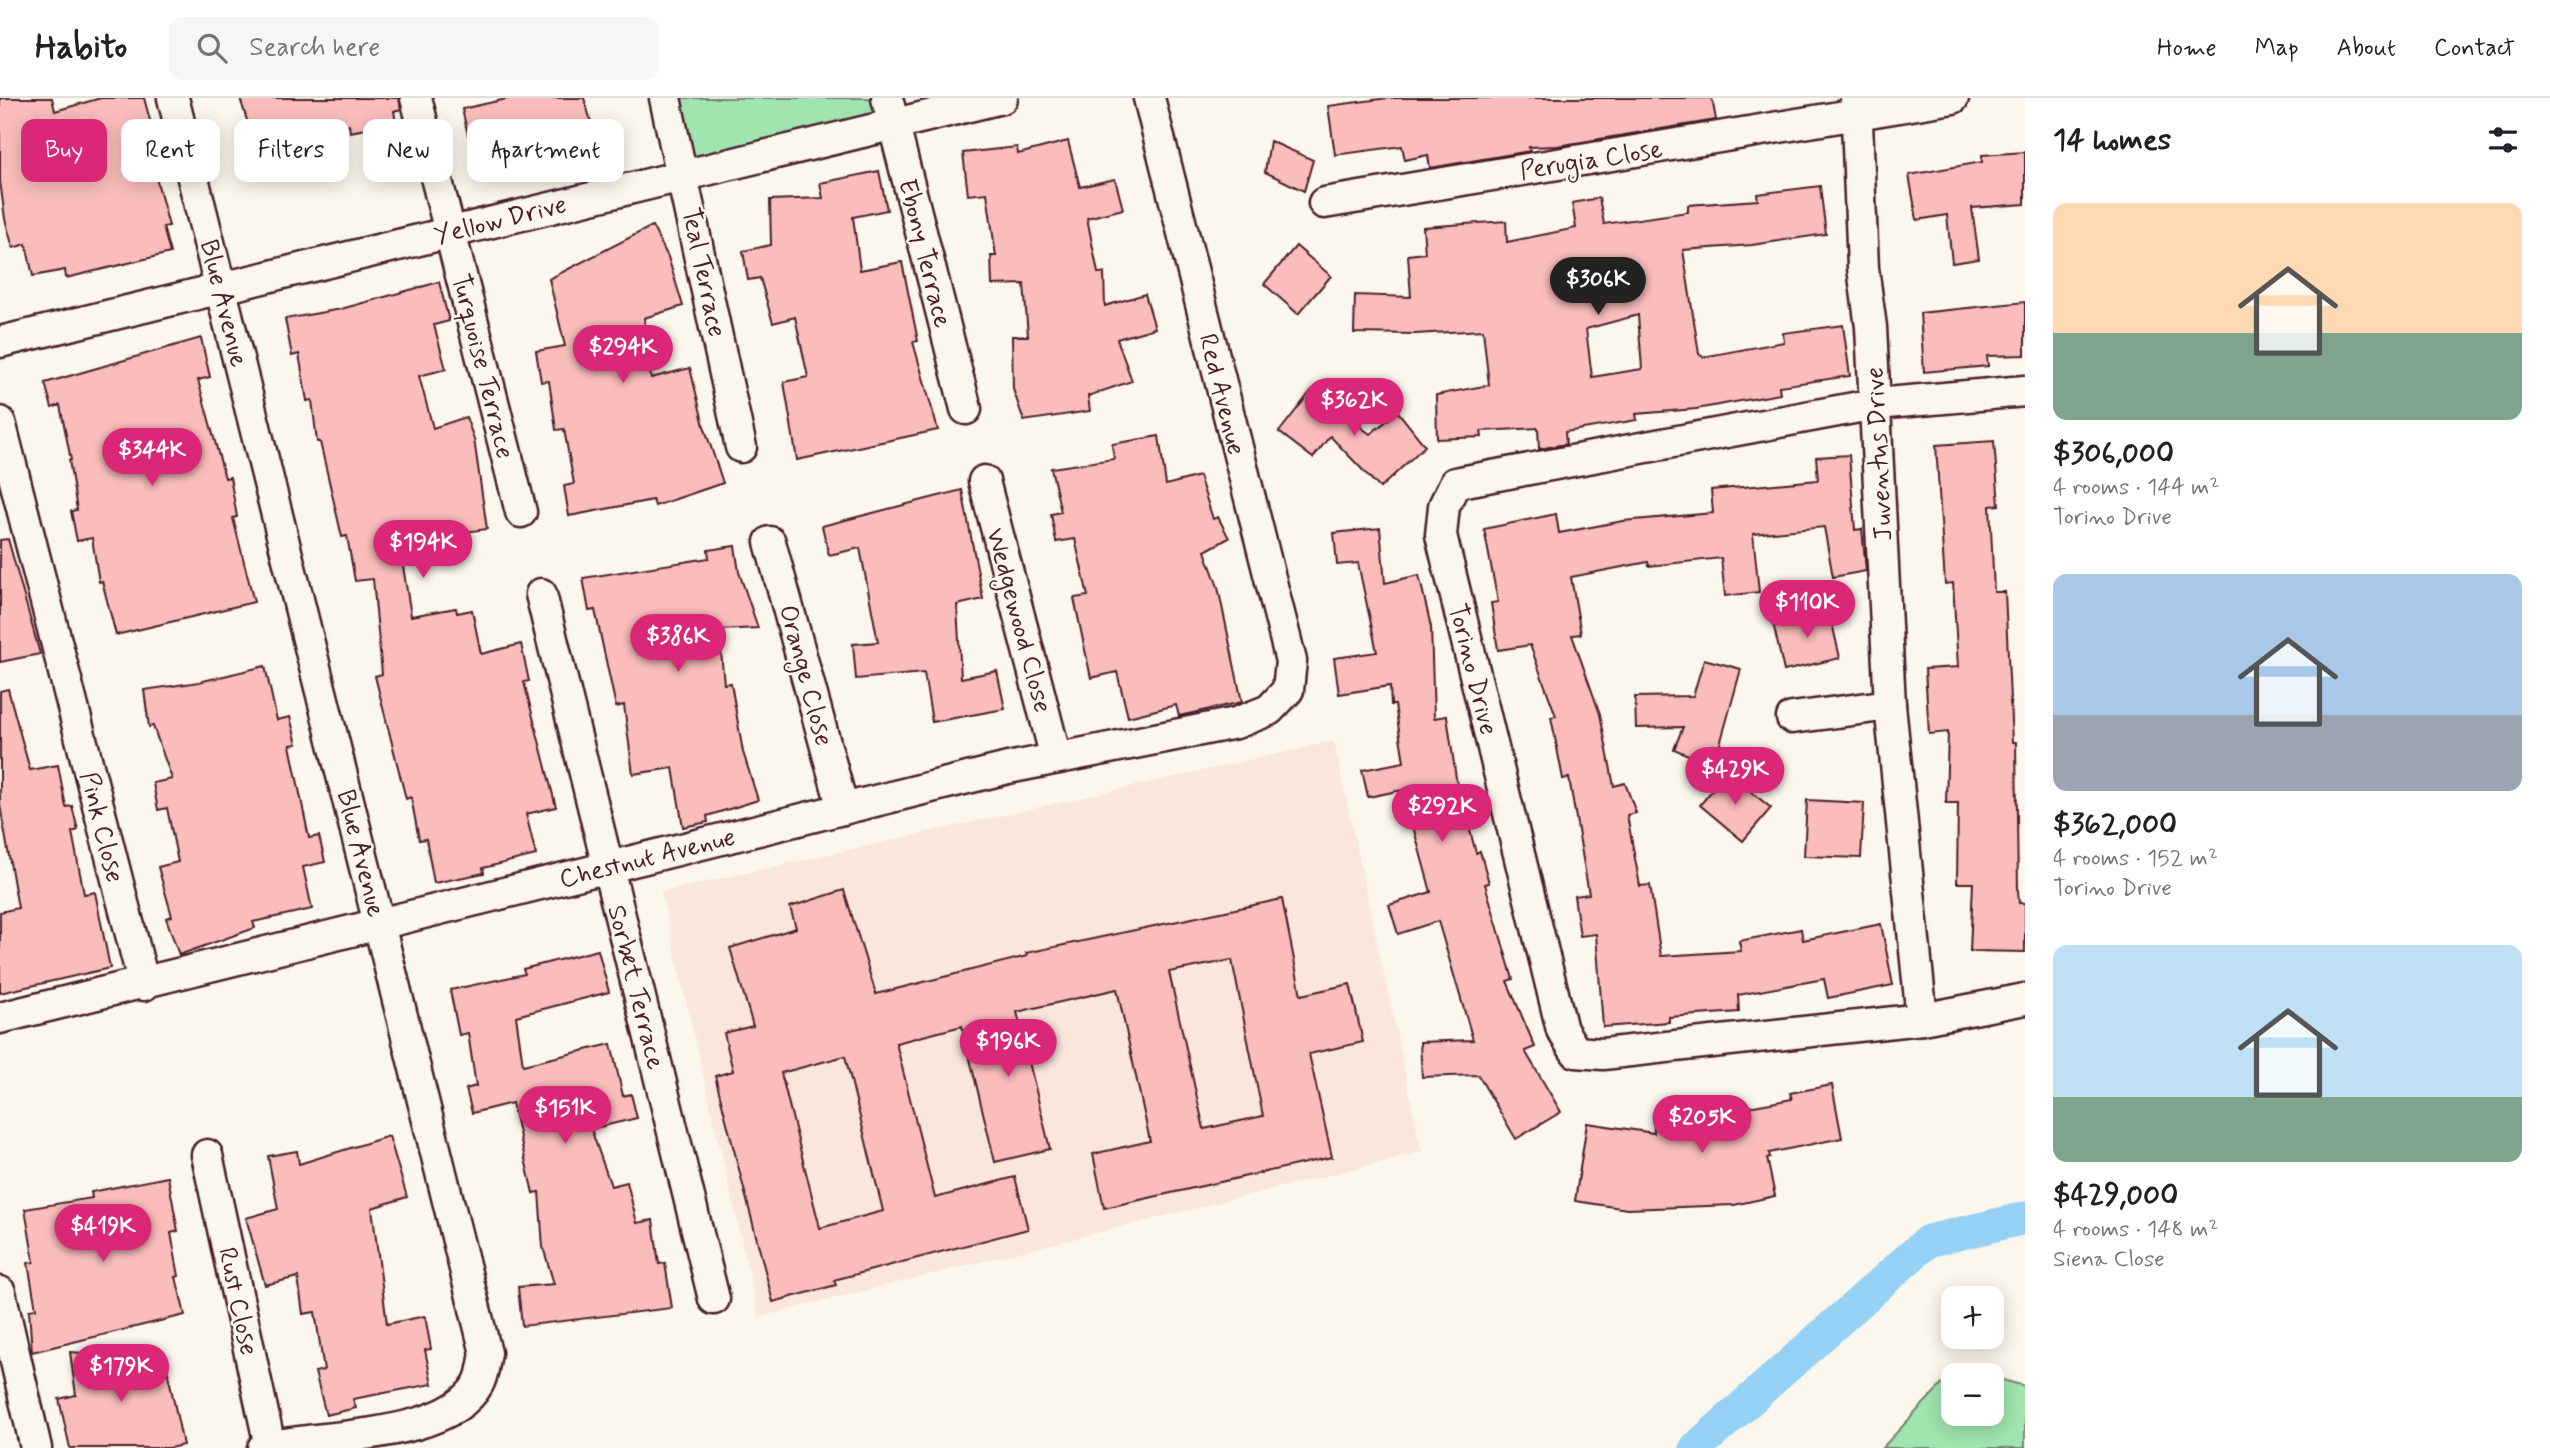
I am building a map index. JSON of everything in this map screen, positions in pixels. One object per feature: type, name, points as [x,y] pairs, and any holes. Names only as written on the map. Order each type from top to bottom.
[{"type":"street","name":"Blue Avenue","points":[[173,98],[486,1353],[479,1384],[459,1406],[420,1424],[267,1447]]},
{"type":"street","name":"Turquoise Terrace","points":[[416,98],[521,512]]},
{"type":"street","name":"Teal Terrace","points":[[665,98],[684,174],[741,447]]},
{"type":"street","name":"Yellow Drive","points":[[0,342],[684,174],[890,112],[1002,98]]},
{"type":"street","name":"Red Avenue","points":[[1149,98],[1291,661],[1288,690]]},
{"type":"street","name":"Perugia Close","points":[[1324,203],[1856,106],[1953,98]]},
{"type":"street","name":"Juventus Drive","points":[[1856,106],[1863,268],[1871,327],[1890,705],[1922,1019]]},
{"type":"street","name":"Ebony Terrace","points":[[890,112],[966,409]]},
{"type":"street","points":[[1875,404],[2025,391]]},
{"type":"street","name":"Torino Drive","points":[[1875,404],[1455,483],[1444,506],[1441,535],[1562,1030],[1576,1052],[1603,1054],[1922,1019]]},
{"type":"street","name":"Pink Close","points":[[0,422],[144,985]]},
{"type":"street","name":"Wedgewood Close","points":[[984,481],[1056,758]]},
{"type":"street","name":"Orange Close","points":[[771,542],[843,809]]},
{"type":"street","name":"Sorbet Terrace","points":[[541,594],[714,1299]]},
{"type":"street","name":"Chestnut Avenue","points":[[0,1018],[144,985],[379,922],[1056,758],[1236,723],[1269,710],[1288,690]]},
{"type":"street","points":[[1792,718],[1890,705]]},
{"type":"street","points":[[1922,1019],[2025,999]]},
{"type":"street","name":"Rust Close","points":[[208,1155],[267,1447]]},
{"type":"street","points":[[0,1292],[36,1448]]},
{"type":"shaded area","points":[[1334,741],[1422,1152],[759,1317],[661,892]]},
{"type":"green space","points":[[674,98],[875,98],[878,113],[688,159]]},
{"type":"green space","points":[[2004,1380],[2025,1386],[2025,1448],[1882,1448],[1941,1385],[1941,1426],[2004,1426]]},
{"type":"building","points":[[0,98],[52,98],[55,111],[101,98],[144,98],[150,119],[121,119],[121,182],[157,182],[169,226],[163,227],[170,253],[66,278],[65,270],[33,276],[26,244],[13,248],[5,219],[0,181]]},
{"type":"building","points":[[240,98],[399,98],[401,109],[394,111],[395,119],[363,119],[363,129],[350,132],[349,119],[247,119]]},
{"type":"building","points":[[511,98],[584,98],[590,119],[467,119],[467,131],[462,109]]},
{"type":"building","points":[[1388,98],[1712,98],[1716,120],[1557,146],[1529,147],[1530,151],[1430,168],[1428,155],[1405,160],[1402,146],[1335,155],[1328,106]]},
{"type":"building","points":[[1068,141],[1080,187],[1115,179],[1123,209],[1087,218],[1098,273],[1104,273],[1105,306],[1145,294],[1155,328],[1117,339],[1132,381],[1088,396],[1090,411],[1024,421],[1013,389],[1012,336],[1028,336],[1024,284],[992,285],[991,256],[996,256],[987,193],[968,195],[963,153],[1017,147],[1018,154]]},
{"type":"building","points":[[1270,141],[1313,160],[1304,191],[1265,172]]},
{"type":"building","points":[[2025,152],[2025,204],[1972,208],[1979,259],[1952,263],[1947,215],[1917,220],[1909,175],[1982,162],[1982,155]]},
{"type":"building","points":[[879,171],[887,210],[853,217],[860,270],[902,262],[918,341],[913,342],[938,430],[797,460],[784,382],[808,377],[795,317],[773,323],[760,278],[748,280],[743,251],[771,245],[770,200],[823,198],[820,183]]},
{"type":"building","points":[[1820,186],[1826,234],[1752,245],[1683,250],[1699,354],[1703,357],[1784,342],[1783,333],[1843,325],[1850,376],[1779,386],[1780,394],[1696,409],[1636,414],[1637,420],[1565,432],[1566,444],[1539,449],[1538,428],[1481,431],[1482,437],[1437,439],[1436,395],[1489,385],[1483,330],[1415,334],[1354,333],[1355,295],[1411,297],[1408,255],[1425,253],[1423,227],[1506,221],[1507,242],[1576,228],[1572,203],[1599,198],[1604,224],[1688,212],[1688,205],[1758,200],[1757,194]],"holes":[[[1638,315],[1642,369],[1592,377],[1586,329]]]},
{"type":"building","points":[[652,226],[668,257],[683,306],[644,318],[651,378],[690,368],[704,426],[723,483],[655,506],[653,500],[569,516],[564,486],[574,484],[564,429],[556,430],[549,381],[541,382],[536,351],[565,346],[549,279]]},
{"type":"building","points":[[1296,246],[1331,276],[1298,314],[1264,284]]},
{"type":"building","points":[[439,282],[449,321],[434,325],[446,369],[419,376],[433,428],[466,417],[474,439],[487,529],[399,541],[411,616],[456,608],[457,613],[472,610],[481,654],[521,644],[529,681],[524,682],[556,807],[526,814],[536,855],[483,868],[484,873],[434,883],[426,839],[419,840],[411,797],[406,799],[375,676],[382,674],[373,579],[355,581],[347,536],[342,537],[320,442],[317,442],[312,400],[307,401],[299,354],[292,356],[285,319],[341,309]]},
{"type":"building","points":[[2025,302],[2025,355],[1987,356],[1988,366],[1924,372],[1920,313]]},
{"type":"building","points":[[201,338],[210,377],[198,380],[225,478],[230,477],[237,517],[233,518],[254,602],[116,635],[102,581],[99,582],[92,538],[77,541],[71,511],[77,510],[71,460],[60,405],[52,408],[45,383]]},
{"type":"building","points":[[1312,390],[1370,434],[1398,412],[1425,446],[1380,488],[1330,436],[1313,458],[1279,432]]},
{"type":"building","points":[[1159,436],[1166,485],[1199,476],[1213,519],[1218,517],[1229,538],[1205,551],[1218,587],[1242,702],[1179,716],[1176,705],[1128,717],[1117,672],[1091,678],[1074,598],[1088,596],[1075,539],[1056,542],[1051,514],[1061,512],[1051,468],[1114,459],[1112,444]]},
{"type":"building","points":[[1994,441],[1999,505],[1990,506],[1994,592],[2005,592],[2012,742],[2016,742],[2018,890],[2019,903],[2025,903],[2025,952],[1970,951],[1973,883],[1957,883],[1958,803],[1946,803],[1948,732],[1929,734],[1925,669],[1958,667],[1953,583],[1945,584],[1936,445]]},
{"type":"building","points":[[1849,455],[1855,530],[1862,529],[1866,571],[1833,577],[1824,527],[1753,534],[1759,592],[1725,596],[1721,558],[1649,566],[1648,562],[1571,577],[1581,634],[1572,635],[1600,714],[1614,786],[1625,783],[1636,813],[1627,815],[1640,886],[1650,885],[1661,956],[1741,951],[1739,941],[1801,929],[1803,940],[1881,924],[1893,985],[1828,998],[1824,979],[1738,995],[1739,1012],[1669,1017],[1669,1022],[1603,1027],[1596,934],[1580,936],[1574,896],[1589,894],[1569,778],[1563,779],[1551,717],[1556,716],[1530,645],[1498,650],[1491,603],[1498,602],[1484,529],[1556,514],[1559,533],[1623,521],[1713,513],[1711,490],[1818,480],[1816,457]]},
{"type":"building","points":[[962,490],[983,599],[957,605],[961,678],[997,671],[1005,709],[932,722],[924,673],[856,679],[853,644],[878,642],[860,548],[829,555],[822,526]]},
{"type":"building","points":[[1380,528],[1385,583],[1419,575],[1431,627],[1434,718],[1447,716],[1456,778],[1476,853],[1480,851],[1489,883],[1485,884],[1513,979],[1507,981],[1535,1047],[1525,1051],[1561,1112],[1516,1139],[1478,1075],[1422,1077],[1420,1042],[1473,1040],[1438,921],[1398,934],[1389,905],[1431,892],[1403,790],[1368,797],[1362,770],[1404,762],[1395,705],[1391,705],[1390,686],[1339,694],[1334,658],[1377,652],[1358,563],[1337,565],[1334,533]]},
{"type":"building","points":[[8,539],[40,654],[0,662],[0,540]]},
{"type":"building","points":[[735,546],[739,572],[758,628],[719,630],[724,684],[731,683],[743,752],[758,800],[707,816],[708,822],[683,827],[673,768],[633,774],[624,705],[616,707],[595,610],[589,611],[583,578],[709,558],[708,550]]},
{"type":"building","points":[[1829,610],[1840,658],[1784,671],[1773,623]]},
{"type":"building","points":[[1704,659],[1741,669],[1714,766],[1674,749],[1683,727],[1636,728],[1635,697],[1693,696]]},
{"type":"building","points":[[265,666],[277,720],[290,717],[297,744],[290,745],[309,838],[319,836],[325,862],[303,867],[312,909],[253,922],[255,928],[179,955],[166,918],[172,916],[158,867],[178,862],[167,808],[158,810],[153,783],[172,779],[153,726],[149,727],[144,690],[199,682]]},
{"type":"building","points":[[8,689],[30,770],[58,765],[66,807],[72,806],[78,830],[72,832],[84,894],[95,892],[110,968],[0,993],[0,912],[18,908],[0,805],[0,691]]},
{"type":"building","points":[[1727,772],[1771,808],[1743,841],[1700,805]]},
{"type":"building","points":[[1807,800],[1864,803],[1861,858],[1804,856]]},
{"type":"building","points":[[844,890],[876,994],[1027,956],[1026,953],[1282,899],[1301,995],[1350,984],[1363,1042],[1309,1054],[1332,1157],[1104,1208],[1093,1154],[1150,1141],[1117,989],[1017,1012],[1050,1149],[995,1162],[962,1026],[896,1043],[935,1198],[1015,1177],[1028,1229],[834,1280],[836,1285],[773,1302],[715,1076],[733,1071],[724,1033],[753,1026],[730,948],[796,928],[790,907]],"holes":[[[1232,960],[1263,1116],[1204,1129],[1169,972]],[[845,1056],[883,1211],[820,1228],[781,1073]]]},
{"type":"building","points":[[598,950],[609,992],[516,1016],[523,1065],[611,1044],[623,1096],[631,1094],[637,1118],[591,1129],[611,1186],[627,1182],[637,1223],[653,1220],[659,1264],[665,1263],[672,1308],[522,1326],[518,1287],[554,1284],[543,1247],[539,1192],[533,1193],[512,1103],[472,1113],[466,1089],[476,1086],[468,1033],[459,1035],[450,990],[525,974],[523,969]]},
{"type":"building","points":[[1832,1085],[1842,1138],[1769,1153],[1770,1157],[1767,1158],[1775,1196],[1734,1205],[1627,1209],[1575,1201],[1587,1123],[1654,1133],[1654,1126],[1723,1122],[1721,1112],[1792,1099],[1790,1093]]},
{"type":"building","points":[[389,1136],[407,1197],[372,1208],[387,1324],[425,1316],[431,1349],[425,1350],[432,1384],[353,1399],[356,1408],[326,1415],[315,1372],[324,1370],[315,1312],[303,1314],[298,1277],[265,1285],[246,1218],[278,1209],[268,1156],[297,1151],[299,1164]]},
{"type":"building","points":[[168,1177],[178,1231],[171,1233],[179,1276],[176,1277],[185,1315],[32,1352],[29,1310],[36,1309],[28,1263],[34,1262],[25,1209],[92,1198],[91,1192]]},
{"type":"building","points":[[70,1352],[165,1359],[183,1445],[169,1448],[70,1448],[59,1399],[76,1395]]},
{"type":"waterway","points":[[1696,1448],[1928,1241],[2025,1218]]}]
